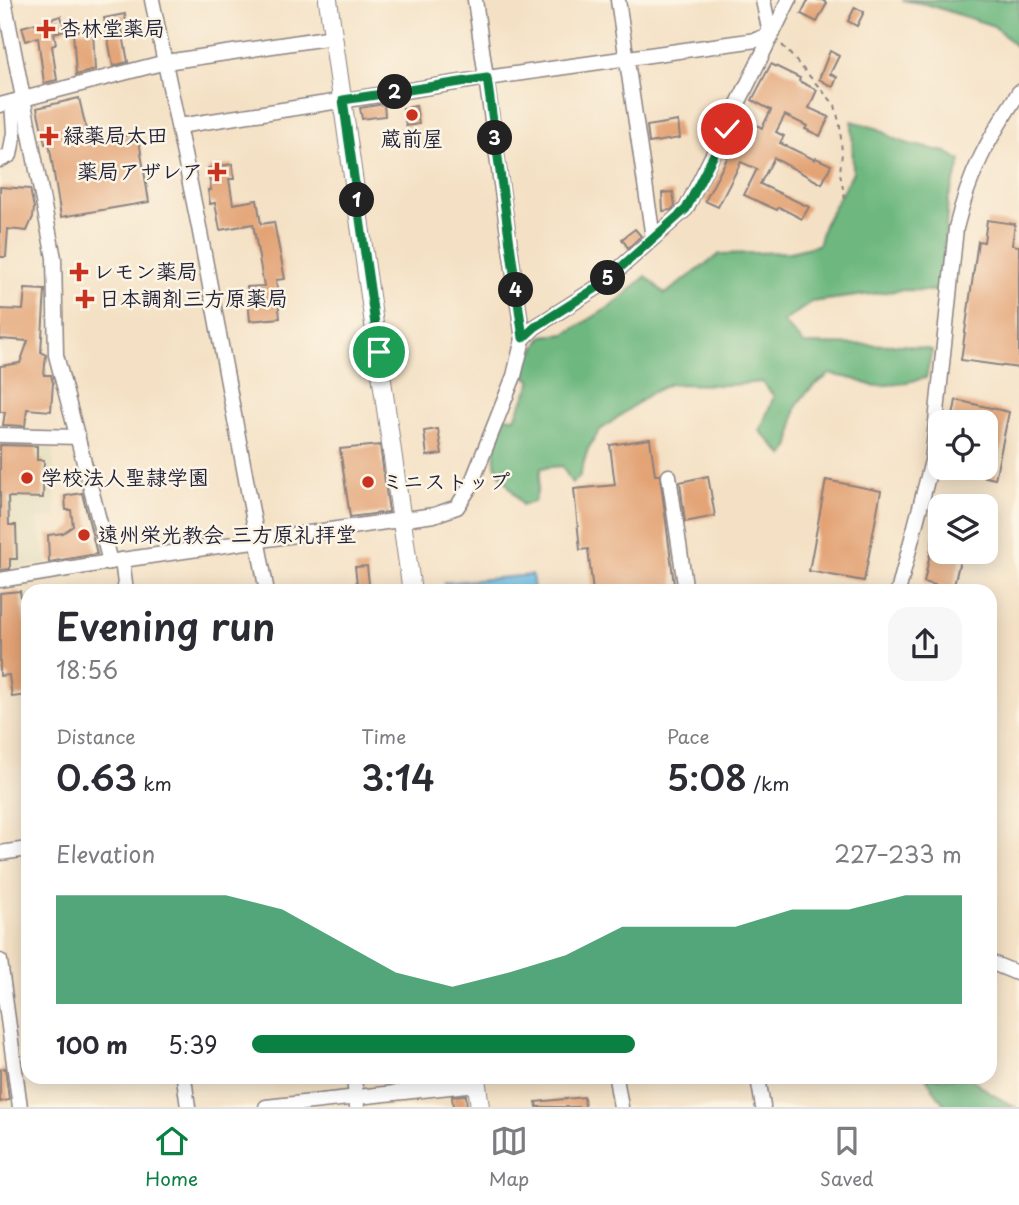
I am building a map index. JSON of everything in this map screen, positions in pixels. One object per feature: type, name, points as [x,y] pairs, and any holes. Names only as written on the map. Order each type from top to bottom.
[{"type":"main road","points":[[328,0],[411,584]]},
{"type":"main road","points":[[477,1084],[480,1107]]},
{"type":"street","points":[[0,160],[10,155],[14,132],[4,0]]},
{"type":"street","points":[[152,0],[266,584]]},
{"type":"street","points":[[0,580],[403,520],[434,515],[457,507],[470,487],[514,376],[523,338],[475,0]]},
{"type":"street","points":[[618,0],[653,238]]},
{"type":"street","points":[[763,0],[771,38]]},
{"type":"street","points":[[523,338],[535,327],[601,285],[686,209],[789,0]]},
{"type":"street","points":[[178,126],[756,40],[766,36],[771,38]]},
{"type":"street","points":[[12,102],[166,62],[333,37]]},
{"type":"street","points":[[900,584],[932,461],[957,228],[964,197],[988,141],[1019,92]]},
{"type":"street","points":[[12,102],[54,258],[56,355],[105,538],[123,584]]},
{"type":"street","points":[[0,435],[78,437]]},
{"type":"street","points":[[669,475],[685,584]]},
{"type":"street","points":[[0,853],[21,850]]},
{"type":"street","points":[[0,961],[20,1107]]},
{"type":"street","points":[[997,965],[1019,974]]},
{"type":"street","points":[[185,1084],[188,1107]]},
{"type":"street","points":[[354,1084],[356,1102]]},
{"type":"street","points":[[266,1107],[356,1102],[460,1084]]},
{"type":"street","points":[[617,1084],[621,1107]]},
{"type":"street","points":[[759,1084],[763,1107]]},
{"type":"path","points":[[771,38],[779,41],[835,105],[840,126],[840,173],[846,204]]},
{"type":"shaded area","name":"学校法人聖隷学園","points":[[0,437],[53,439],[56,518],[37,520],[47,564],[0,571]]},
{"type":"green space","points":[[902,0],[1019,0],[1019,49],[994,26],[926,4]]},
{"type":"green space","points":[[852,121],[879,129],[909,144],[946,152],[961,161],[948,200],[941,291],[902,290],[812,302],[783,322],[804,344],[904,345],[932,350],[926,378],[873,386],[830,374],[807,392],[797,406],[792,438],[784,456],[760,431],[774,396],[762,382],[729,385],[669,384],[651,393],[599,431],[588,449],[579,478],[572,483],[562,466],[541,468],[534,502],[522,505],[498,471],[495,455],[505,417],[515,418],[532,381],[526,376],[527,362],[543,336],[565,334],[613,305],[646,276],[665,294],[720,254],[790,252],[818,245],[824,225],[853,172]]},
{"type":"green space","points":[[930,1084],[979,1084],[1015,1107],[946,1107]]},
{"type":"water","points":[[532,575],[533,584],[444,584]]},
{"type":"building","points":[[808,0],[822,0],[827,3],[817,22],[801,14]]},
{"type":"building","points":[[855,7],[864,12],[857,26],[848,21]]},
{"type":"building","points":[[125,14],[126,23],[121,24],[128,62],[113,66],[104,18]]},
{"type":"building","points":[[61,16],[65,30],[54,33],[56,44],[52,46],[57,80],[44,83],[38,37],[26,41],[22,27]]},
{"type":"building","points":[[93,30],[95,70],[76,75],[73,31]]},
{"type":"building","points":[[830,51],[839,56],[830,74],[837,77],[833,87],[819,79]]},
{"type":"building","points":[[771,64],[817,90],[809,108],[829,117],[820,136],[785,115],[776,132],[784,136],[780,143],[831,165],[822,184],[774,158],[760,184],[809,207],[802,219],[779,207],[777,210],[744,195],[757,169],[741,162],[718,207],[705,201],[747,120],[762,128],[771,110],[752,100]]},
{"type":"building","points":[[79,98],[89,141],[138,134],[149,202],[61,217],[49,143],[45,144],[37,108]]},
{"type":"building","points":[[384,104],[385,116],[362,119],[360,108]]},
{"type":"building","points":[[416,106],[419,124],[406,126],[403,108]]},
{"type":"building","points":[[678,121],[680,138],[649,143],[647,126]]},
{"type":"building","points":[[232,164],[234,179],[229,179],[233,204],[257,200],[261,224],[274,222],[285,279],[276,280],[280,318],[250,321],[247,287],[264,286],[253,224],[220,230],[215,203],[210,204],[208,168]]},
{"type":"building","points":[[0,187],[30,189],[34,208],[27,231],[8,229],[6,257],[0,257]]},
{"type":"building","points":[[673,192],[675,206],[671,210],[663,211],[662,193]]},
{"type":"building","points":[[987,220],[1015,224],[1012,245],[1019,246],[1019,368],[961,360],[978,241],[984,242]]},
{"type":"building","points":[[635,229],[641,236],[628,248],[622,239]]},
{"type":"building","points":[[25,289],[45,290],[41,352],[46,355],[44,375],[51,375],[53,383],[51,411],[27,409],[25,426],[3,425],[5,412],[0,412],[0,366],[20,363],[28,341],[0,339],[0,309],[23,310]]},
{"type":"building","points":[[956,400],[1009,412],[998,465],[998,410],[954,410]]},
{"type":"building","points":[[438,429],[442,454],[427,456],[424,431]]},
{"type":"building","points":[[650,439],[655,475],[660,475],[674,584],[592,584],[588,549],[580,550],[574,489],[615,485],[610,445]]},
{"type":"building","points":[[0,445],[37,446],[37,460],[44,460],[43,498],[8,497],[9,525],[16,525],[17,559],[10,559],[10,569],[0,570]]},
{"type":"building","name":"ミニストップ","points":[[380,445],[389,512],[350,517],[340,449]]},
{"type":"building","points":[[708,476],[715,516],[685,522],[680,482]]},
{"type":"building","points":[[826,480],[881,491],[864,581],[809,571]]},
{"type":"building","points":[[82,493],[97,554],[49,562],[48,535],[63,533],[73,526],[71,510],[66,510],[65,496]]},
{"type":"building","points":[[928,563],[959,564],[954,584],[924,582]]},
{"type":"building","points":[[367,566],[369,584],[357,584],[355,567]]},
{"type":"building","points":[[20,591],[21,696],[12,697],[9,675],[0,676],[0,593]]},
{"type":"building","points":[[5,1068],[9,1100],[0,1102],[0,1069]]},
{"type":"building","points":[[466,1095],[467,1107],[453,1107],[452,1096]]},
{"type":"building","points":[[584,1097],[585,1107],[537,1107],[536,1102]]},
{"type":"place","name":"杏林堂薬局","points":[[46,29]]},
{"type":"place","name":"蔵前屋","points":[[412,115]]},
{"type":"place","name":"緑薬局太田","points":[[49,136]]},
{"type":"place","name":"薬局アザレア","points":[[217,172]]},
{"type":"place","name":"レモン薬局","points":[[79,272]]},
{"type":"place","name":"日本調剤三方原薬局","points":[[85,299]]},
{"type":"place","name":"学校法人聖隷学園","points":[[27,478]]},
{"type":"place","name":"ミニストップ","points":[[368,482]]},
{"type":"place","name":"遠州栄光教会 三方原礼拝堂","points":[[84,535]]},
{"type":"route","points":[[379,352],[343,100],[487,78],[523,338],[535,327],[601,285],[686,209],[727,129]]}]
